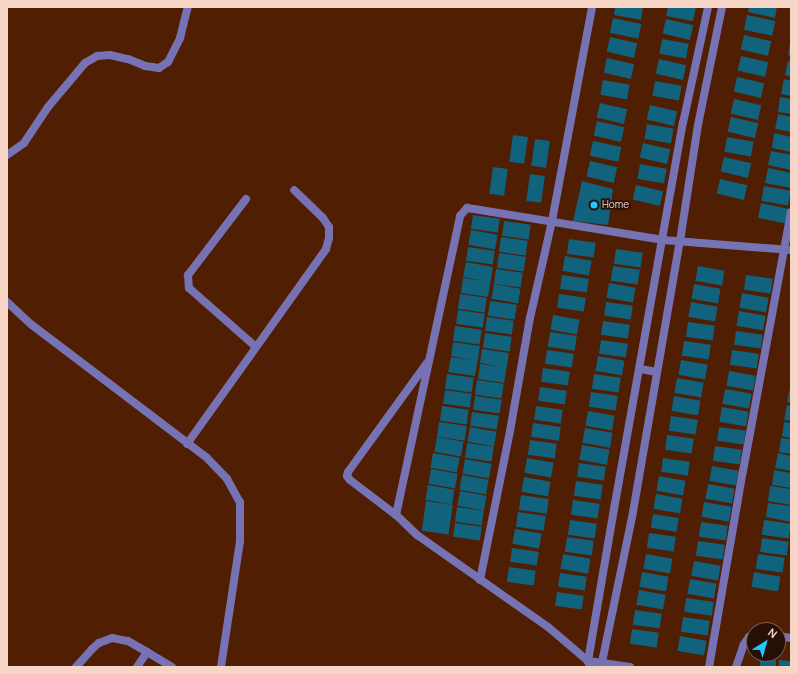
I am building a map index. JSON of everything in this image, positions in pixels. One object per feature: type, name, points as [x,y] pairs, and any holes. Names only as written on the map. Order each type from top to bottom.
[{"type":"street","points":[[7,155],[24,143],[48,107],[85,63],[97,56],[110,54],[128,59],[144,66],[159,68],[168,62],[180,38],[188,7]]},
{"type":"street","points":[[480,580],[510,431],[530,318],[552,221],[592,7]]},
{"type":"street","points":[[589,664],[684,123],[708,7]]},
{"type":"street","points":[[602,665],[633,512],[680,241],[698,125],[722,7]]},
{"type":"street","points":[[187,444],[326,249],[329,238],[329,227],[323,218],[294,190]]},
{"type":"street","points":[[246,199],[188,275],[189,288],[256,347]]},
{"type":"street","points":[[396,515],[460,216],[467,208],[663,240],[788,249]]},
{"type":"street","points":[[709,667],[742,471],[788,249],[791,212]]},
{"type":"street","points":[[7,302],[32,325],[207,458],[227,479],[240,502],[240,541],[221,667]]},
{"type":"street","points":[[428,361],[348,472],[347,476],[350,480],[396,515],[417,535],[548,627],[589,664],[630,667]]},
{"type":"street","points":[[640,369],[657,372]]},
{"type":"street","points":[[76,667],[92,649],[112,638],[128,641],[172,667]]},
{"type":"street","points":[[736,667],[746,641]]},
{"type":"street","points":[[137,667],[147,652]]},
{"type":"building","points":[[615,7],[643,7],[641,20],[614,15]]},
{"type":"building","points":[[668,7],[696,7],[693,21],[666,16]]},
{"type":"building","points":[[749,7],[777,7],[775,18],[748,12]]},
{"type":"building","points":[[747,15],[775,21],[772,36],[744,30]]},
{"type":"building","points":[[613,18],[641,24],[638,39],[610,33]]},
{"type":"building","points":[[666,19],[693,25],[690,40],[663,34]]},
{"type":"building","points":[[744,35],[771,41],[768,56],[741,50]]},
{"type":"building","points":[[610,37],[637,43],[634,58],[607,52]]},
{"type":"building","points":[[662,39],[689,44],[686,58],[659,54]]},
{"type":"building","points":[[791,43],[791,56],[788,55]]},
{"type":"building","points":[[741,56],[768,62],[765,77],[738,71]]},
{"type":"building","points":[[607,58],[634,64],[631,79],[604,73]]},
{"type":"building","points":[[659,59],[686,65],[683,80],[656,74]]},
{"type":"building","points":[[788,61],[791,61],[791,77],[785,75]]},
{"type":"building","points":[[737,77],[764,83],[761,98],[734,92]]},
{"type":"building","points":[[784,79],[791,81],[791,96],[781,94]]},
{"type":"building","points":[[603,80],[630,85],[627,99],[600,95]]},
{"type":"building","points":[[655,81],[682,86],[679,100],[652,96]]},
{"type":"building","points":[[780,97],[791,99],[791,114],[778,112]]},
{"type":"building","points":[[734,99],[761,105],[758,120],[731,114]]},
{"type":"building","points":[[600,103],[627,109],[624,124],[597,118]]},
{"type":"building","points":[[650,105],[677,111],[674,126],[647,120]]},
{"type":"building","points":[[778,114],[791,117],[791,132],[775,129]]},
{"type":"building","points":[[731,117],[758,123],[755,138],[728,132]]},
{"type":"building","points":[[597,121],[624,127],[621,142],[594,136]]},
{"type":"building","points":[[647,124],[674,129],[671,143],[644,139]]},
{"type":"building","points":[[774,133],[791,137],[791,152],[772,148]]},
{"type":"building","points":[[513,135],[528,137],[524,164],[509,162]]},
{"type":"building","points":[[727,137],[754,142],[751,156],[724,152]]},
{"type":"building","points":[[535,139],[550,141],[546,168],[531,166]]},
{"type":"building","points":[[593,141],[621,147],[618,162],[590,156]]},
{"type":"building","points":[[643,143],[670,149],[667,164],[640,158]]},
{"type":"building","points":[[771,151],[791,155],[791,170],[768,165]]},
{"type":"building","points":[[724,157],[751,163],[748,178],[721,172]]},
{"type":"building","points":[[590,161],[617,167],[614,183],[586,177]]},
{"type":"building","points":[[640,164],[667,169],[664,183],[637,179]]},
{"type":"building","points":[[493,167],[508,169],[504,196],[489,194]]},
{"type":"building","points":[[768,168],[791,173],[791,188],[765,183]]},
{"type":"building","points":[[530,174],[545,176],[541,203],[526,201]]},
{"type":"building","points":[[720,179],[747,185],[744,200],[717,194]]},
{"type":"building","name":"Home","points":[[582,181],[613,189],[608,225],[573,221]]},
{"type":"building","points":[[636,185],[663,191],[660,206],[633,200]]},
{"type":"building","points":[[764,186],[791,191],[788,205],[761,201]]},
{"type":"building","points":[[761,203],[789,209],[786,224],[758,218]]},
{"type":"building","points":[[473,215],[500,219],[498,233],[471,229]]},
{"type":"building","points":[[504,221],[531,225],[529,240],[502,236]]},
{"type":"building","points":[[471,230],[498,235],[495,249],[468,245]]},
{"type":"building","points":[[501,237],[528,241],[526,256],[499,252]]},
{"type":"building","points":[[569,239],[596,243],[594,258],[567,254]]},
{"type":"building","points":[[468,247],[495,251],[493,265],[466,261]]},
{"type":"building","points":[[616,249],[643,253],[641,268],[614,264]]},
{"type":"building","points":[[499,253],[526,257],[524,272],[497,268]]},
{"type":"building","points":[[565,256],[592,261],[589,275],[562,271]]},
{"type":"building","points":[[466,262],[493,267],[488,297],[461,293],[463,278],[485,281],[463,277]]},
{"type":"building","points":[[613,266],[640,270],[638,285],[611,281]]},
{"type":"building","points":[[698,266],[725,271],[722,285],[695,281]]},
{"type":"building","points":[[496,269],[523,273],[521,288],[494,284]]},
{"type":"building","points":[[562,275],[589,279],[587,293],[560,289]]},
{"type":"building","points":[[746,275],[773,279],[771,294],[744,290]]},
{"type":"building","points":[[609,283],[636,288],[633,302],[606,298]]},
{"type":"building","points":[[494,284],[521,289],[518,303],[491,299]]},
{"type":"building","points":[[694,284],[721,289],[718,303],[691,299]]},
{"type":"building","points":[[742,293],[769,298],[766,312],[739,308]]},
{"type":"building","points":[[460,294],[487,298],[485,313],[458,309]]},
{"type":"building","points":[[559,294],[586,298],[584,312],[557,308]]},
{"type":"building","points":[[490,301],[517,305],[515,320],[488,316]]},
{"type":"building","points":[[606,302],[633,306],[631,320],[604,316]]},
{"type":"building","points":[[691,302],[718,307],[715,321],[688,317]]},
{"type":"building","points":[[458,310],[485,314],[483,328],[456,324]]},
{"type":"building","points":[[739,311],[766,316],[763,330],[736,326]]},
{"type":"building","points":[[553,315],[580,320],[577,334],[550,330]]},
{"type":"building","points":[[487,317],[514,321],[512,335],[485,331]]},
{"type":"building","points":[[603,321],[630,325],[628,339],[601,335]]},
{"type":"building","points":[[688,322],[715,326],[713,341],[686,337]]},
{"type":"building","points":[[455,326],[482,330],[480,345],[453,341]]},
{"type":"building","points":[[736,331],[763,335],[761,349],[734,345]]},
{"type":"building","points":[[550,332],[577,336],[575,351],[548,347]]},
{"type":"building","points":[[485,333],[512,337],[510,352],[483,348]]},
{"type":"building","points":[[601,340],[628,344],[626,358],[599,354]]},
{"type":"building","points":[[684,341],[711,345],[709,360],[682,356]]},
{"type":"building","points":[[453,342],[480,346],[475,376],[448,372],[451,357],[472,360],[451,356]]},
{"type":"building","points":[[482,349],[509,353],[504,383],[478,379],[480,364],[501,367],[480,363]]},
{"type":"building","points":[[547,350],[574,354],[572,368],[545,364]]},
{"type":"building","points":[[732,350],[759,354],[757,369],[730,365]]},
{"type":"building","points":[[598,356],[625,361],[622,375],[595,371]]},
{"type":"building","points":[[681,360],[708,365],[705,379],[678,375]]},
{"type":"building","points":[[543,368],[570,372],[568,386],[541,382]]},
{"type":"building","points":[[729,371],[756,376],[753,390],[726,386]]},
{"type":"building","points":[[447,374],[474,378],[472,393],[445,389]]},
{"type":"building","points":[[594,374],[621,378],[619,393],[592,389]]},
{"type":"building","points":[[677,378],[704,383],[701,397],[674,393]]},
{"type":"building","points":[[477,380],[504,384],[502,399],[475,395]]},
{"type":"building","points":[[540,387],[567,391],[565,405],[538,401]]},
{"type":"building","points":[[791,388],[791,403],[787,402]]},
{"type":"building","points":[[725,389],[752,394],[749,408],[722,404]]},
{"type":"building","points":[[445,390],[472,394],[470,408],[443,404]]},
{"type":"building","points":[[591,392],[618,396],[616,411],[589,407]]},
{"type":"building","points":[[475,396],[502,400],[500,414],[473,410]]},
{"type":"building","points":[[674,396],[701,401],[698,415],[671,411]]},
{"type":"building","points":[[787,405],[791,406],[791,421],[784,420]]},
{"type":"building","points":[[442,406],[469,410],[467,425],[440,421]]},
{"type":"building","points":[[536,406],[563,410],[561,424],[534,420]]},
{"type":"building","points":[[722,407],[749,412],[746,426],[719,422]]},
{"type":"building","points":[[588,411],[615,416],[612,430],[585,426]]},
{"type":"building","points":[[472,412],[499,416],[497,430],[470,426]]},
{"type":"building","points":[[671,416],[698,420],[696,435],[669,431]]},
{"type":"building","points":[[439,422],[467,426],[465,441],[437,437]]},
{"type":"building","points":[[784,422],[791,423],[791,438],[782,436]]},
{"type":"building","points":[[533,423],[561,427],[559,441],[531,437]]},
{"type":"building","points":[[470,427],[497,432],[494,446],[467,442]]},
{"type":"building","points":[[719,427],[746,431],[744,445],[717,441]]},
{"type":"building","points":[[585,428],[613,433],[610,448],[582,443]]},
{"type":"building","points":[[667,435],[694,439],[692,454],[665,450]]},
{"type":"building","points":[[437,437],[464,442],[461,456],[434,452]]},
{"type":"building","points":[[781,438],[791,439],[791,454],[779,452]]},
{"type":"building","points":[[530,440],[557,444],[555,459],[528,455]]},
{"type":"building","points":[[467,443],[494,447],[492,462],[465,458]]},
{"type":"building","points":[[582,445],[610,450],[607,465],[579,460]]},
{"type":"building","points":[[715,446],[742,450],[740,465],[713,461]]},
{"type":"building","points":[[433,453],[460,458],[457,472],[430,468]]},
{"type":"building","points":[[778,453],[791,456],[791,471],[775,468]]},
{"type":"building","points":[[527,458],[554,463],[551,477],[524,473]]},
{"type":"building","points":[[663,458],[690,462],[688,476],[661,472]]},
{"type":"building","points":[[465,459],[492,464],[489,478],[462,474]]},
{"type":"building","points":[[579,463],[606,467],[604,481],[577,477]]},
{"type":"building","points":[[712,466],[739,471],[736,485],[709,481]]},
{"type":"building","points":[[431,469],[458,474],[455,488],[428,484]]},
{"type":"building","points":[[774,470],[791,473],[791,488],[772,485]]},
{"type":"building","points":[[462,475],[489,480],[486,494],[459,490]]},
{"type":"building","points":[[659,476],[686,481],[683,495],[656,491]]},
{"type":"building","points":[[524,477],[551,482],[548,496],[521,492]]},
{"type":"building","points":[[576,481],[603,485],[601,500],[574,496]]},
{"type":"building","points":[[708,484],[735,489],[732,503],[705,499]]},
{"type":"building","points":[[428,485],[455,490],[452,504],[425,500]]},
{"type":"building","points":[[770,486],[791,489],[791,505],[768,501]]},
{"type":"building","points":[[460,491],[487,496],[484,510],[457,506]]},
{"type":"building","points":[[656,494],[683,499],[680,513],[653,509]]},
{"type":"building","points":[[521,495],[549,499],[547,514],[519,510]]},
{"type":"building","points":[[573,500],[600,504],[598,519],[571,515]]},
{"type":"building","points":[[426,501],[453,505],[449,534],[422,531]]},
{"type":"building","points":[[704,502],[732,507],[729,522],[701,517]]},
{"type":"building","points":[[768,503],[791,506],[791,522],[766,517]]},
{"type":"building","points":[[457,507],[484,511],[482,526],[455,522]]},
{"type":"building","points":[[518,512],[546,516],[544,531],[516,527]]},
{"type":"building","points":[[653,514],[679,518],[676,532],[651,528]]},
{"type":"building","points":[[570,520],[597,524],[595,539],[568,535]]},
{"type":"building","points":[[764,520],[791,524],[789,539],[762,535]]},
{"type":"building","points":[[701,522],[728,526],[726,541],[699,537]]},
{"type":"building","points":[[455,523],[482,527],[480,541],[453,537]]},
{"type":"building","points":[[515,529],[542,534],[539,548],[512,544]]},
{"type":"building","points":[[649,533],[676,537],[674,552],[647,548]]},
{"type":"building","points":[[567,537],[594,541],[592,556],[565,552]]},
{"type":"building","points":[[762,538],[789,542],[787,556],[760,552]]},
{"type":"building","points":[[698,541],[725,545],[723,560],[696,556]]},
{"type":"building","points":[[512,548],[539,552],[537,566],[510,562]]},
{"type":"building","points":[[563,554],[591,559],[588,574],[560,569]]},
{"type":"building","points":[[646,554],[673,559],[670,573],[643,569]]},
{"type":"building","points":[[758,554],[785,558],[783,573],[756,569]]},
{"type":"building","points":[[694,561],[721,566],[718,580],[691,576]]},
{"type":"building","points":[[509,567],[536,571],[534,586],[507,582]]},
{"type":"building","points":[[642,572],[669,577],[666,591],[639,587]]},
{"type":"building","points":[[754,572],[781,577],[778,591],[751,587]]},
{"type":"building","points":[[560,573],[587,577],[585,591],[558,587]]},
{"type":"building","points":[[690,579],[717,584],[714,598],[687,594]]},
{"type":"building","points":[[639,590],[666,595],[663,609],[636,605]]},
{"type":"building","points":[[557,592],[584,596],[582,610],[555,606]]},
{"type":"building","points":[[686,598],[714,602],[712,616],[684,612]]},
{"type":"building","points":[[635,610],[662,614],[660,629],[633,625]]},
{"type":"building","points":[[683,617],[710,621],[708,636],[681,632]]},
{"type":"building","points":[[632,629],[659,633],[657,648],[630,644]]},
{"type":"building","points":[[680,636],[707,641],[704,655],[677,651]]},
{"type":"building","points":[[791,661],[791,667],[779,667],[779,662]]},
{"type":"building","points":[[760,662],[776,662],[776,667],[760,667]]},
{"type":"place","name":"Home","points":[[594,205]]}]
